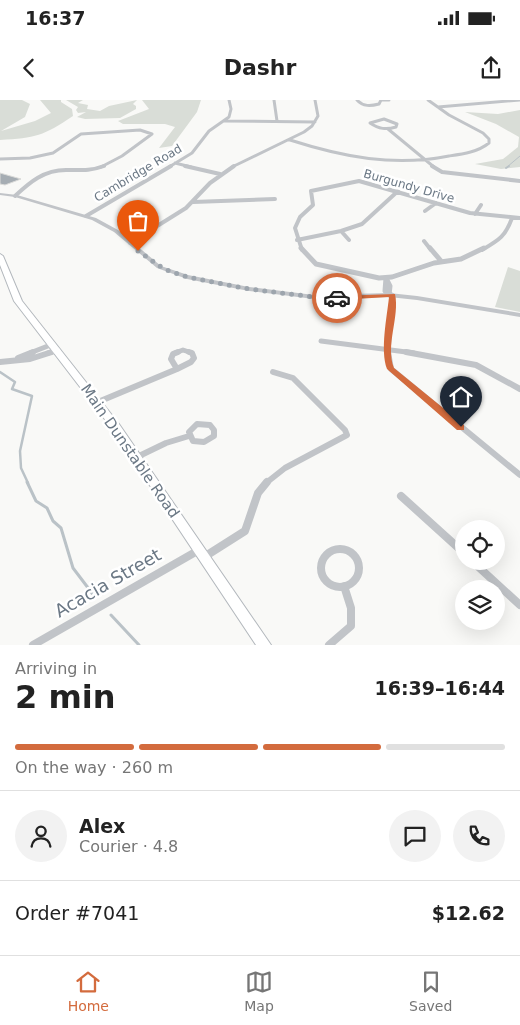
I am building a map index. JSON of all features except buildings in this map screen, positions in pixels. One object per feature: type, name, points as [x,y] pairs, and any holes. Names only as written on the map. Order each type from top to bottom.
[{"type":"main road","name":"Main Dunstable Road","points":[[0,256],[18,301],[98,402],[264,645]]},
{"type":"street","points":[[225,121],[231,112],[229,100]]},
{"type":"street","points":[[274,100],[277,121]]},
{"type":"street","points":[[130,243],[193,202],[220,174],[246,159],[304,132],[314,122],[318,112],[315,100]]},
{"type":"street","points":[[357,100],[360,103],[369,105],[378,104],[380,100],[389,100]]},
{"type":"street","points":[[290,140],[357,159],[397,163],[425,161],[481,149],[489,143],[489,139],[483,133],[428,100]]},
{"type":"street","points":[[438,107],[520,100]]},
{"type":"street","points":[[388,129],[396,127],[397,124],[384,119],[371,122],[375,127],[388,129],[425,161],[446,173],[520,181]]},
{"type":"street","points":[[225,121],[314,122]]},
{"type":"street","name":"Cambridge Road","points":[[86,216],[195,150],[209,131],[225,121]]},
{"type":"street","points":[[0,160],[52,153],[62,148],[72,137],[81,134],[140,130],[152,134],[150,137],[97,168],[88,171],[58,170],[40,174],[32,179],[15,196]]},
{"type":"street","points":[[175,163],[220,174]]},
{"type":"street","name":"Burgundy Drive","points":[[298,240],[296,225],[300,217],[313,205],[310,192],[313,189],[359,181],[475,214],[520,218]]},
{"type":"street","points":[[398,191],[366,221],[341,231],[298,240],[308,257],[321,266],[386,278],[440,261],[466,258],[495,243],[507,232],[512,218]]},
{"type":"street","points":[[0,194],[15,196],[86,216],[106,224],[164,269],[208,282],[314,297],[391,295],[488,308],[520,315]]},
{"type":"street","points":[[193,202],[275,199]]},
{"type":"street","points":[[425,211],[436,203]]},
{"type":"street","points":[[475,214],[481,205]]},
{"type":"street","points":[[341,231],[349,240]]},
{"type":"street","points":[[424,241],[440,261]]},
{"type":"street","points":[[386,278],[385,291],[391,295]]},
{"type":"street","points":[[391,295],[389,366],[396,375],[519,473]]},
{"type":"street","points":[[321,340],[469,362],[520,389]]},
{"type":"street","points":[[0,362],[30,359],[55,347]]},
{"type":"street","points":[[98,402],[177,369]]},
{"type":"street","name":"Acacia Street","points":[[33,645],[201,553],[245,532],[256,497],[269,479],[285,468],[347,435],[346,430],[293,378],[273,372]]},
{"type":"street","points":[[136,457],[166,442],[189,436]]},
{"type":"street","points":[[401,496],[455,545]]},
{"type":"street","points":[[342,550],[349,553],[358,562],[360,568],[356,580],[344,586],[332,584],[323,575],[320,564],[325,554],[342,550]]},
{"type":"street","points":[[482,570],[520,605]]},
{"type":"street","points":[[329,645],[351,626],[351,608],[344,586]]},
{"type":"shaded area","points":[[0,100],[22,100],[30,104],[25,117],[1,131],[35,121],[51,113],[40,100],[61,100],[61,102],[72,109],[73,116],[39,135],[0,140]]},
{"type":"shaded area","points":[[66,100],[83,100],[78,103],[88,105],[87,109],[100,111],[109,106],[137,100],[133,104],[136,106],[136,109],[120,118],[85,119],[77,117],[86,112],[78,113],[76,110],[78,107]]},
{"type":"shaded area","points":[[142,100],[201,100],[197,112],[172,146],[159,148],[175,127],[165,124],[123,124],[118,121],[149,109]]},
{"type":"shaded area","points":[[520,110],[520,167],[501,169],[475,164],[503,159],[518,147],[519,137],[496,124],[465,112],[498,114]]},
{"type":"shaded area","points":[[508,267],[520,271],[520,312],[495,307]]},
{"type":"waterway","points":[[507,167],[520,156]]},
{"type":"waterway","points":[[0,372],[15,382],[12,389],[32,396],[20,451],[21,468],[28,483]]},
{"type":"waterway","points":[[27,482],[36,501],[47,508],[53,521],[61,528],[73,568],[95,597]]},
{"type":"waterway","points":[[111,615],[139,645]]},
{"type":"way so far","points":[[138,251],[169,272],[208,282],[249,289],[337,298]]},
{"type":"route","points":[[337,298],[392,295],[388,349],[388,362],[391,369],[461,427]]}]
